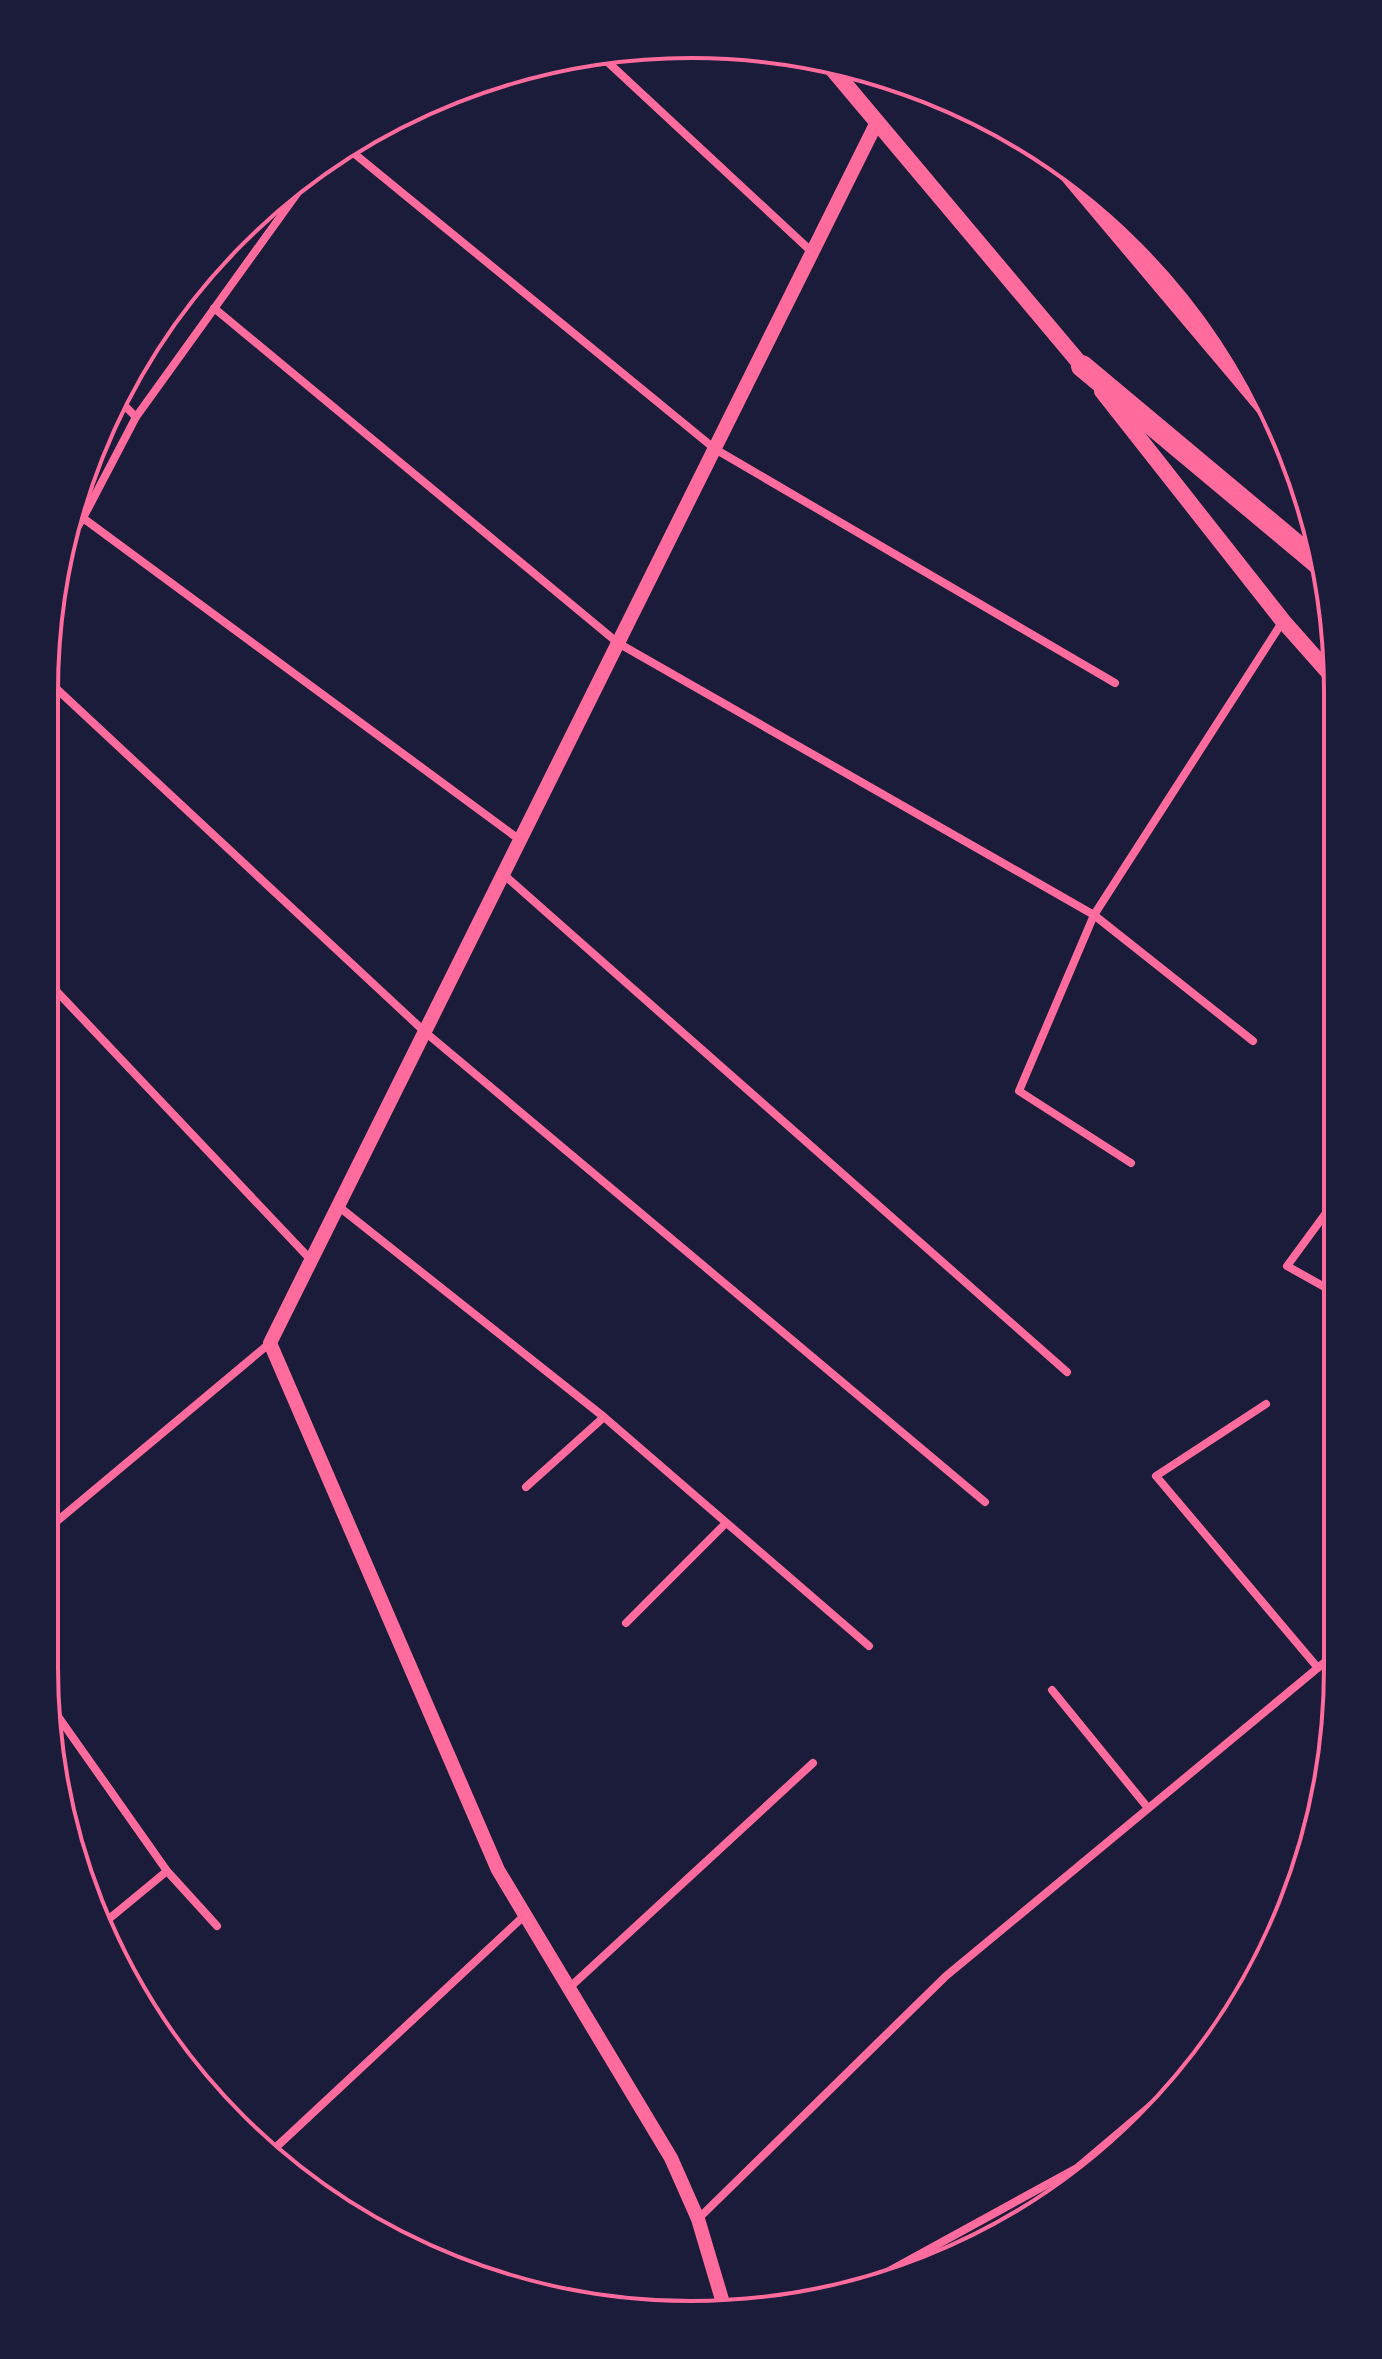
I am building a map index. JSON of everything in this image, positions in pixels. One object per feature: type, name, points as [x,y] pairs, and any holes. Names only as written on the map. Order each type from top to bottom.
[{"type":"highway","points":[[1099,208],[1237,371]]},
{"type":"highway","points":[[1082,366],[1309,556]]},
{"type":"main road","points":[[838,76],[1082,366],[1283,621],[1323,667]]},
{"type":"street","points":[[609,63],[812,252]]},
{"type":"street","points":[[58,1520],[270,1343],[877,122]]},
{"type":"street","points":[[356,155],[715,449],[1115,683]]},
{"type":"street","points":[[292,201],[136,417],[83,518],[520,840]]},
{"type":"street","points":[[214,308],[618,643],[1094,915],[1253,1041]]},
{"type":"street","points":[[125,406],[136,417]]},
{"type":"street","points":[[1131,1163],[1019,1091],[1094,915],[1283,621]]},
{"type":"street","points":[[58,690],[425,1032],[985,1502]]},
{"type":"street","points":[[503,874],[1067,1372]]},
{"type":"street","points":[[58,993],[311,1260]]},
{"type":"street","points":[[338,1206],[604,1417],[869,1646]]},
{"type":"street","points":[[1324,1216],[1287,1266],[1324,1287]]},
{"type":"street","points":[[270,1343],[498,1870],[671,2158],[698,2219],[722,2300]]},
{"type":"street","points":[[1266,1404],[1156,1476],[1318,1668]]},
{"type":"street","points":[[526,1487],[604,1417]]},
{"type":"street","points":[[626,1623],[726,1523]]},
{"type":"street","points":[[698,2219],[946,1976],[1324,1663]]},
{"type":"street","points":[[1052,1690],[1148,1808]]},
{"type":"street","points":[[60,1719],[167,1871],[217,1926]]},
{"type":"street","points":[[569,1988],[813,1763]]},
{"type":"street","points":[[110,1918],[167,1871]]},
{"type":"street","points":[[278,2147],[525,1915]]},
{"type":"street","points":[[901,2265],[1077,2168],[1141,2114]]}]
